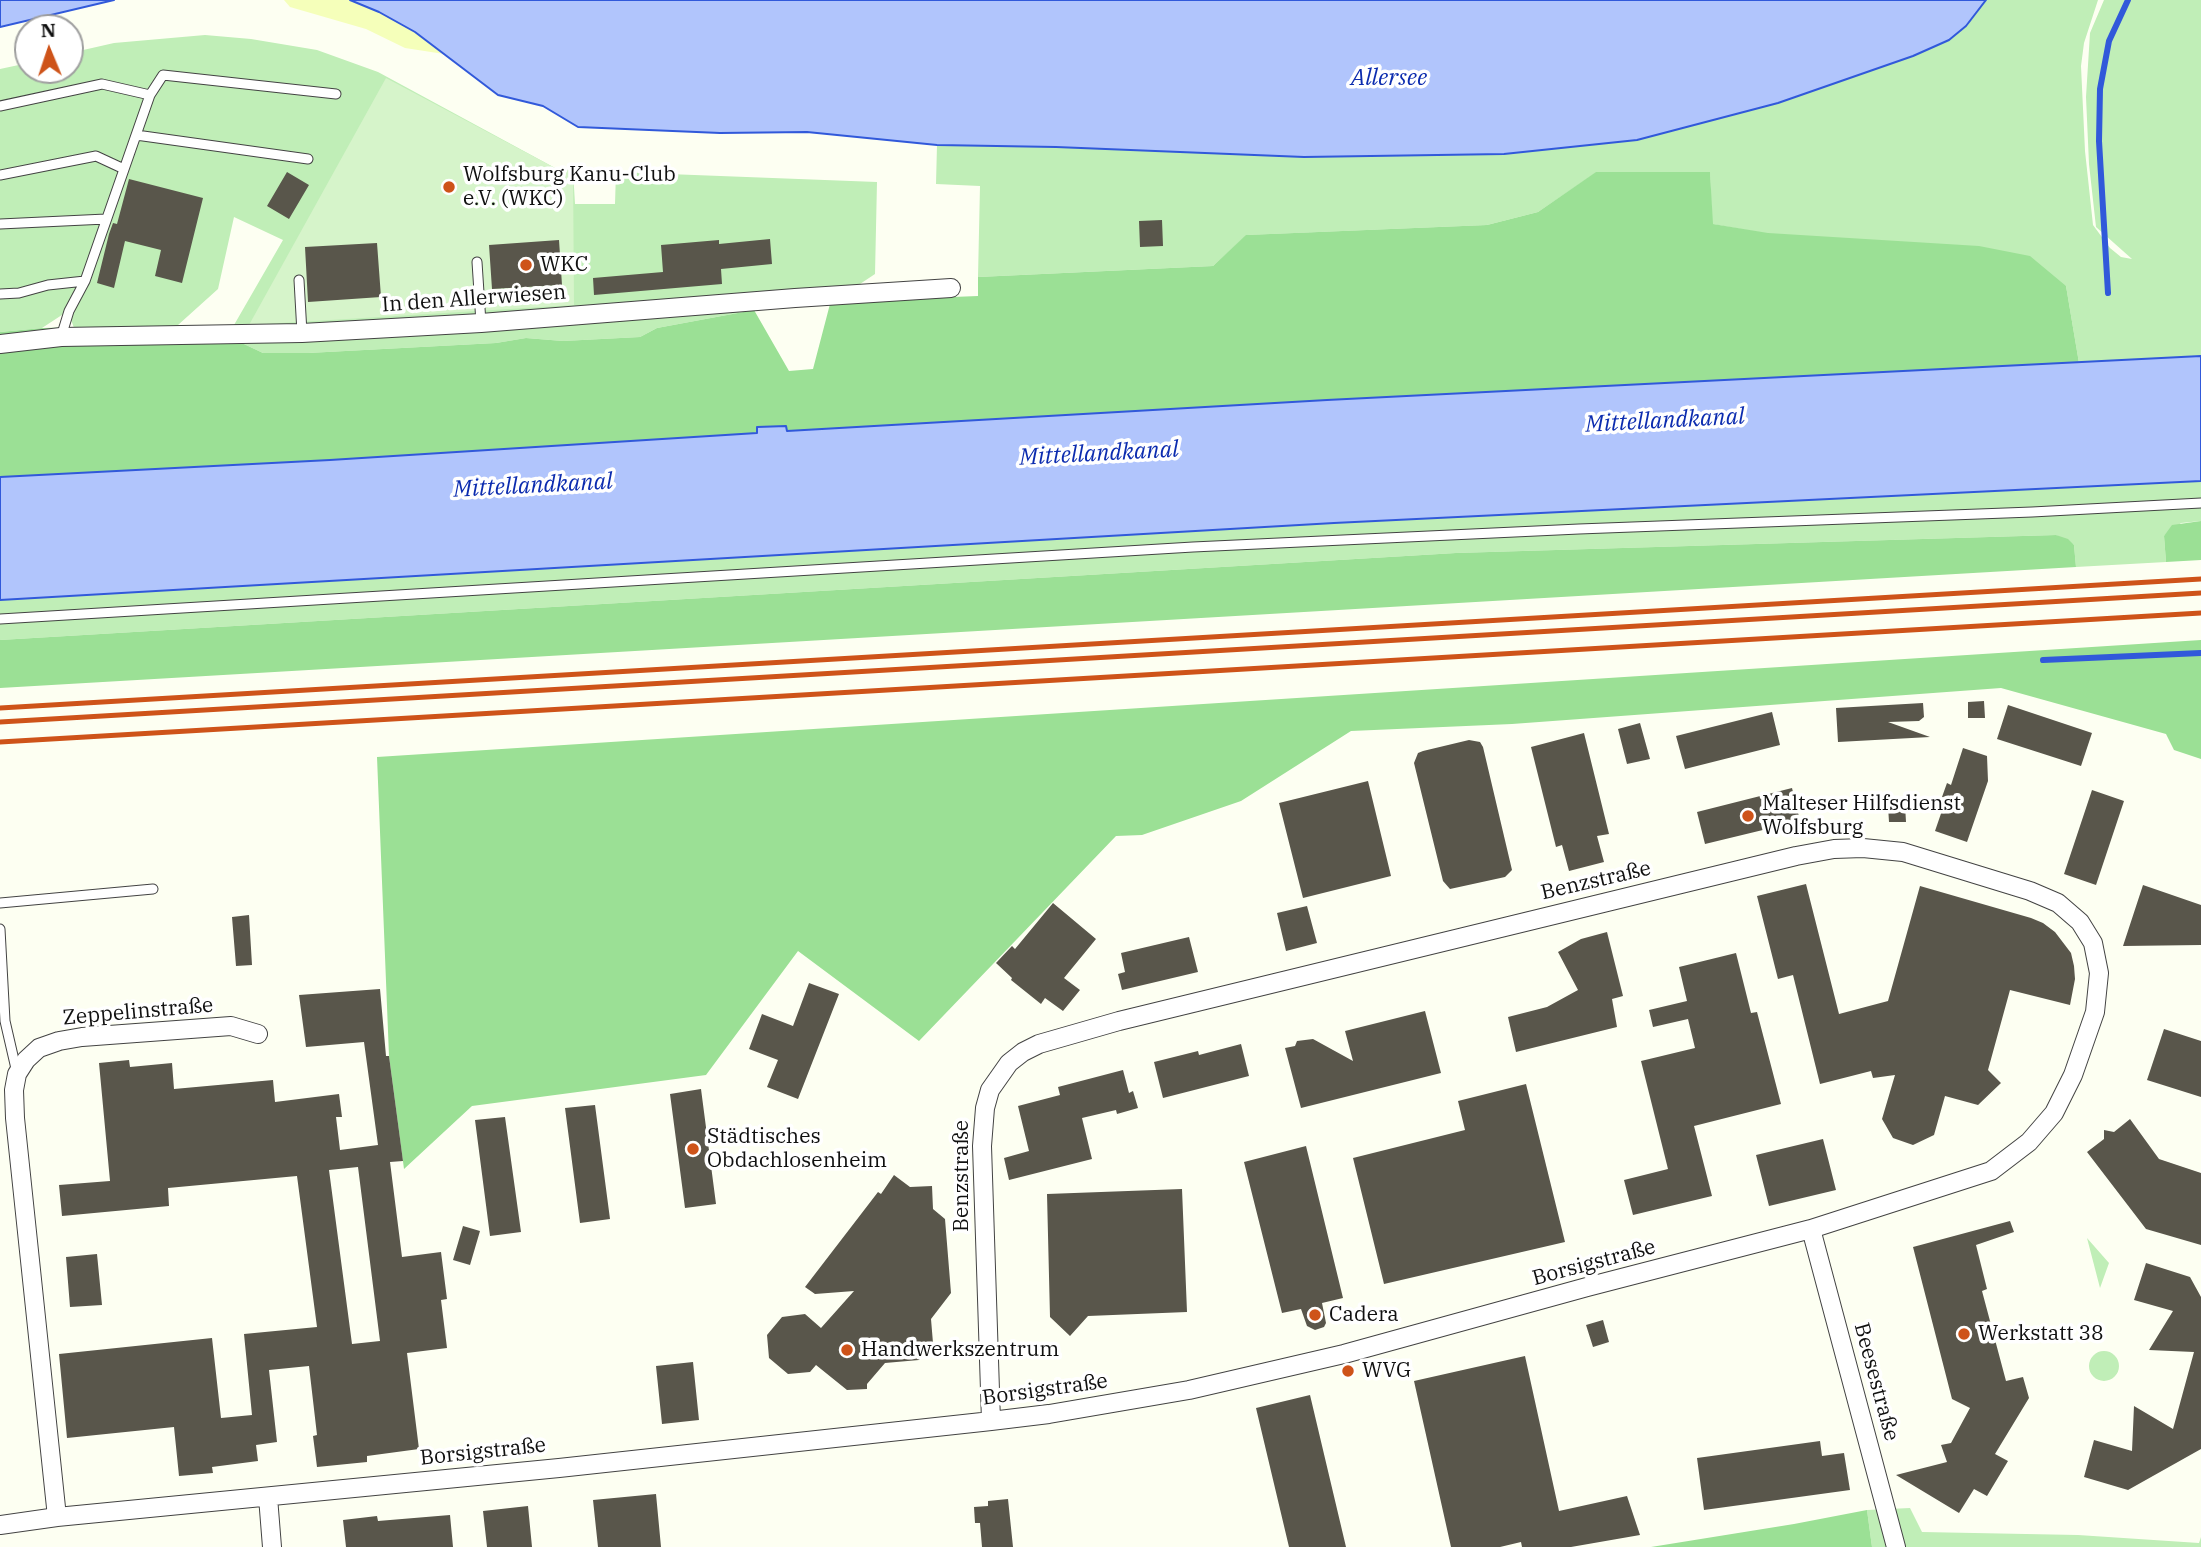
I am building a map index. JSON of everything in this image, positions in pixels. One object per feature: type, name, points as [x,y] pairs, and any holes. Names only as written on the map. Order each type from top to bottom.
[{"type":"street","name":"In den Allerwiesen","points":[[0,344],[61,338],[302,333],[481,323],[951,288]]},
{"type":"street","name":"Benzstraße","points":[[990,1421],[982,1146],[985,1108],[990,1090],[1009,1063],[1039,1044],[1119,1021],[1834,849],[1863,848],[1903,852],[2030,891],[2058,904],[2080,922],[2093,943],[2099,973],[2095,1012],[2073,1075],[2054,1113],[2029,1142],[1992,1171],[1811,1230]]},
{"type":"street","name":"Zeppelinstraße","points":[[17,1074],[38,1048],[82,1037],[231,1026],[258,1034]]},
{"type":"street","points":[[17,1074],[14,1090],[15,1118],[57,1517]]},
{"type":"street","name":"Borsigstraße","points":[[0,1525],[990,1421],[1189,1390],[1344,1354],[1587,1287],[1811,1230]]},
{"type":"street","name":"Beesestraße","points":[[1811,1230],[1896,1547]]},
{"type":"street","points":[[268,1497],[272,1547]]},
{"type":"lane","points":[[61,338],[69,311],[85,281],[150,95],[163,75],[336,94]]},
{"type":"lane","points":[[0,106],[102,84],[150,95]]},
{"type":"lane","points":[[136,135],[308,159]]},
{"type":"lane","points":[[0,175],[96,156],[124,169]]},
{"type":"lane","points":[[0,224],[106,219]]},
{"type":"lane","points":[[477,262],[481,323]]},
{"type":"lane","points":[[299,280],[302,333]]},
{"type":"lane","points":[[0,294],[85,281]]},
{"type":"lane","points":[[0,619],[1193,547],[1565,529],[2032,513],[2201,503]]},
{"type":"lane","points":[[0,903],[153,888]]},
{"type":"lane","points":[[0,929],[5,1021],[17,1074]]},
{"type":"shaded area","points":[[1986,0],[2098,0],[2084,43],[2081,66],[2085,151],[2093,225],[2110,248],[2121,257],[2132,259],[2096,227],[2089,164],[2086,97],[2090,33],[2104,0],[2201,0],[2201,356],[2079,363],[2066,286],[1712,224],[1710,172],[1597,172],[1538,212],[1487,225],[1247,235],[1213,266],[978,277],[980,186],[936,184],[937,145],[1304,157],[1504,154],[1637,140],[1778,103],[1913,56],[1949,40],[1966,27]]},
{"type":"shaded area","points":[[205,35],[251,39],[317,50],[378,72],[557,169],[573,170],[575,204],[615,204],[616,172],[877,182],[875,274],[830,304],[754,310],[657,328],[640,337],[563,341],[526,338],[496,343],[263,353],[208,327],[234,325],[283,240],[234,217],[218,289],[178,325],[74,328],[68,311],[42,328],[0,332],[0,69],[14,66],[14,84],[84,84],[84,50],[114,43]]},
{"type":"shaded area","name":"Wolfsburg Kanu-Club e.V. (WKC)","points":[[386,78],[557,169],[573,170],[574,305],[249,325]]},
{"type":"shaded area","points":[[1596,172],[1710,172],[1713,224],[1768,233],[1979,246],[2030,256],[2066,286],[2079,363],[1327,400],[786,431],[785,426],[758,427],[757,433],[330,460],[0,477],[0,332],[42,328],[178,325],[208,327],[263,353],[308,353],[496,343],[526,338],[563,341],[640,337],[657,328],[754,310],[789,371],[813,369],[830,304],[978,296],[978,277],[1213,266],[1246,235],[1487,225],[1538,212]]},
{"type":"shaded area","points":[[2201,481],[2201,521],[2181,523],[2164,536],[2166,562],[2076,567],[2074,545],[2056,535],[1456,553],[0,640],[0,600],[1334,523]]},
{"type":"shaded area","points":[[2201,521],[2201,560],[2166,562],[2164,536],[2172,525]]},
{"type":"shaded area","points":[[2056,535],[2068,539],[2074,545],[2076,567],[0,688],[0,640],[1456,553]]},
{"type":"shaded area","points":[[2201,640],[2201,759],[2174,750],[2166,734],[2001,688],[1512,724],[1351,731],[1241,801],[1142,835],[1116,836],[919,1041],[798,951],[706,1075],[472,1106],[404,1169],[389,1056],[377,757]]},
{"type":"shaded area","points":[[2087,1238],[2109,1263],[2100,1288]]},
{"type":"shaded area","points":[[2104,1351],[2115,1355],[2119,1366],[2115,1377],[2104,1381],[2093,1377],[2089,1366],[2093,1355]]},
{"type":"shaded area","points":[[1910,1508],[1922,1532],[2078,1535],[2199,1543],[2201,1537],[2201,1547],[1872,1547],[1867,1510]]},
{"type":"shaded area","points":[[1867,1510],[1872,1547],[1651,1547],[1794,1524]]},
{"type":"sand","points":[[284,0],[350,0],[415,32],[444,54],[405,48],[366,29],[290,7]]},
{"type":"water","points":[[0,0],[114,0],[55,14],[14,14],[14,24],[0,27]]},
{"type":"water","name":"Allersee","points":[[350,0],[1986,0],[1966,26],[1949,40],[1913,56],[1778,103],[1637,140],[1504,154],[1304,157],[937,145],[807,132],[720,133],[578,127],[543,106],[498,95],[415,32]]},
{"type":"water","name":"Mittellandkanal","points":[[2201,356],[2201,481],[1334,523],[0,600],[0,477],[330,460],[757,433],[757,427],[786,426],[787,431],[1327,400]]},
{"type":"building","points":[[287,172],[309,185],[289,219],[267,206]]},
{"type":"building","points":[[129,179],[203,198],[182,283],[155,276],[161,250],[125,241],[114,288],[97,283],[109,234],[113,223],[117,224]]},
{"type":"building","points":[[1162,220],[1163,246],[1140,247],[1139,221]]},
{"type":"building","points":[[770,239],[772,264],[721,269],[722,284],[594,295],[593,278],[663,272],[661,245],[719,240],[719,244]]},
{"type":"building","name":"WKC","points":[[559,240],[562,285],[492,289],[489,245]]},
{"type":"building","points":[[377,243],[381,297],[308,302],[305,247]]},
{"type":"building","points":[[1984,701],[1985,718],[1968,718],[1968,702]]},
{"type":"building","points":[[1923,703],[1924,717],[1919,721],[1888,722],[1930,737],[1838,742],[1836,708]]},
{"type":"building","points":[[2008,705],[2092,733],[2081,766],[1997,739]]},
{"type":"building","points":[[1772,712],[1780,745],[1685,769],[1676,736]]},
{"type":"building","points":[[1640,723],[1650,759],[1627,764],[1618,729]]},
{"type":"building","points":[[1584,733],[1609,834],[1597,836],[1604,862],[1569,871],[1562,845],[1556,847],[1531,747]]},
{"type":"building","points":[[1469,740],[1480,742],[1483,747],[1512,870],[1505,877],[1450,889],[1443,881],[1414,763],[1418,753]]},
{"type":"building","points":[[1963,748],[1987,756],[1988,781],[1967,842],[1935,831],[1946,799],[1942,797],[1947,783],[1951,785]]},
{"type":"building","points":[[1368,781],[1391,876],[1303,898],[1279,803]]},
{"type":"building","name":"Malteser Hilfsdienst Wolfsburg","points":[[1792,788],[1800,821],[1705,844],[1697,812]]},
{"type":"building","points":[[2092,790],[2124,801],[2096,885],[2064,874]]},
{"type":"building","points":[[1905,805],[1906,822],[1889,822],[1888,806]]},
{"type":"building","points":[[1806,884],[1839,1014],[1888,1001],[1920,886],[2031,918],[2055,932],[2071,953],[2074,966],[2075,979],[2070,1005],[2010,990],[1988,1070],[2001,1083],[1978,1105],[1945,1096],[1934,1135],[1913,1145],[1893,1138],[1882,1119],[1895,1075],[1873,1078],[1871,1071],[1820,1084],[1793,975],[1778,979],[1757,896]]},
{"type":"building","points":[[2143,885],[2201,905],[2201,945],[2123,946]]},
{"type":"building","points":[[1053,903],[1096,939],[1064,978],[1080,990],[1063,1011],[1045,998],[1041,1004],[1011,980],[996,963],[1012,946],[1015,949]]},
{"type":"building","points":[[1307,906],[1317,943],[1286,951],[1277,913]]},
{"type":"building","points":[[249,915],[252,965],[236,966],[232,917]]},
{"type":"building","points":[[1607,932],[1623,996],[1612,999],[1617,1027],[1516,1052],[1508,1017],[1547,1007],[1578,990],[1558,952],[1581,939]]},
{"type":"building","points":[[1189,937],[1198,972],[1122,990],[1118,974],[1125,972],[1121,953]]},
{"type":"building","points":[[1736,953],[1751,1013],[1757,1012],[1781,1104],[1694,1126],[1712,1196],[1633,1215],[1624,1180],[1668,1169],[1641,1061],[1695,1048],[1688,1019],[1653,1027],[1649,1010],[1687,1001],[1679,967]]},
{"type":"building","points":[[809,983],[839,994],[798,1099],[767,1087],[778,1060],[749,1049],[762,1014],[793,1026]]},
{"type":"building","points":[[380,989],[386,1056],[389,1056],[403,1161],[390,1162],[402,1257],[441,1252],[447,1299],[441,1300],[447,1348],[407,1353],[419,1449],[367,1456],[367,1462],[317,1467],[313,1436],[317,1435],[309,1366],[269,1370],[277,1442],[256,1445],[258,1461],[212,1467],[213,1473],[179,1476],[174,1427],[67,1438],[59,1354],[212,1338],[221,1418],[252,1415],[244,1334],[317,1327],[297,1176],[168,1188],[169,1206],[62,1216],[59,1185],[110,1181],[99,1063],[129,1060],[130,1067],[172,1063],[174,1089],[273,1080],[275,1102],[339,1094],[342,1117],[336,1117],[340,1150],[378,1145],[364,1042],[306,1047],[299,995]],"holes":[[[358,1167],[380,1341],[352,1344],[329,1170]]]},
{"type":"building","points":[[1425,1011],[1441,1073],[1301,1108],[1285,1048],[1295,1046],[1297,1041],[1313,1039],[1353,1061],[1345,1031]]},
{"type":"building","points":[[2164,1029],[2201,1041],[2201,1097],[2147,1080]]},
{"type":"building","points":[[1241,1044],[1249,1076],[1163,1098],[1154,1062],[1198,1051],[1199,1055]]},
{"type":"building","points":[[1123,1070],[1129,1093],[1133,1091],[1138,1108],[1117,1114],[1116,1110],[1082,1118],[1092,1159],[1009,1180],[1004,1158],[1029,1151],[1018,1106],[1060,1095],[1058,1087]]},
{"type":"building","points":[[1526,1084],[1565,1242],[1384,1284],[1353,1158],[1465,1130],[1458,1101]]},
{"type":"building","name":"Städtisches Obdachlosenheim","points":[[701,1089],[716,1204],[685,1208],[670,1094]]},
{"type":"building","points":[[595,1105],[610,1219],[580,1223],[565,1108]]},
{"type":"building","points":[[505,1117],[521,1232],[490,1236],[475,1120]]},
{"type":"building","points":[[2130,1119],[2159,1159],[2201,1173],[2201,1245],[2146,1229],[2087,1152],[2104,1139],[2104,1130],[2114,1132]]},
{"type":"building","points":[[1823,1139],[1836,1190],[1769,1206],[1756,1155]]},
{"type":"building","points":[[1306,1146],[1343,1298],[1322,1303],[1326,1323],[1324,1327],[1315,1330],[1307,1326],[1301,1309],[1282,1313],[1244,1162]]},
{"type":"building","points":[[894,1175],[910,1187],[932,1186],[933,1209],[945,1219],[951,1293],[931,1319],[933,1343],[919,1360],[885,1363],[867,1384],[867,1389],[847,1390],[816,1365],[810,1372],[788,1374],[769,1358],[767,1335],[782,1317],[805,1314],[821,1328],[854,1291],[815,1294],[805,1287]]},
{"type":"building","points":[[1182,1189],[1187,1312],[1088,1316],[1070,1336],[1050,1317],[1047,1194]]},
{"type":"building","name":"Werkstatt 38","points":[[2010,1221],[2014,1232],[1976,1245],[1987,1289],[1982,1291],[2006,1381],[2023,1377],[2029,1398],[1995,1454],[2008,1461],[1987,1496],[1974,1489],[1959,1513],[1896,1475],[1947,1462],[1941,1445],[1951,1443],[1970,1408],[1952,1399],[1913,1247]]},
{"type":"building","points":[[463,1226],[480,1231],[470,1265],[453,1260]]},
{"type":"building","points":[[97,1254],[102,1305],[70,1307],[66,1257]]},
{"type":"building","points":[[2146,1263],[2190,1277],[2201,1297],[2201,1449],[2128,1490],[2084,1477],[2094,1440],[2132,1451],[2134,1406],[2173,1429],[2194,1352],[2149,1350],[2173,1311],[2134,1300]]},
{"type":"building","points":[[1603,1320],[1609,1342],[1593,1347],[1586,1325]]},
{"type":"building","points":[[1525,1356],[1559,1511],[1627,1496],[1640,1535],[1571,1547],[1522,1547],[1521,1542],[1500,1547],[1451,1547],[1414,1381]]},
{"type":"building","points":[[693,1362],[699,1420],[662,1424],[656,1366]]},
{"type":"building","points":[[1310,1395],[1346,1547],[1289,1547],[1256,1408]]},
{"type":"building","points":[[1820,1441],[1822,1456],[1844,1453],[1850,1490],[1704,1510],[1697,1458]]},
{"type":"building","points":[[656,1494],[661,1547],[598,1547],[593,1500]]},
{"type":"building","points":[[1008,1499],[1013,1547],[982,1547],[980,1523],[975,1523],[974,1507],[988,1506],[988,1501]]},
{"type":"building","points":[[528,1506],[532,1547],[487,1547],[483,1511]]},
{"type":"building","points":[[450,1515],[453,1547],[346,1547],[343,1520],[377,1516],[378,1521]]},
{"type":"waterway","points":[[2108,293],[2099,141],[2100,89],[2109,41],[2128,0]]},
{"type":"waterway","points":[[2043,660],[2201,653]]},
{"type":"railway","points":[[0,708],[2201,579]]},
{"type":"railway","points":[[0,722],[2201,593]]},
{"type":"railway","points":[[0,742],[2201,613]]},
{"type":"place","name":"Wolfsburg Kanu-Club e.V. (WKC)","points":[[449,187]]},
{"type":"place","name":"WKC","points":[[526,265]]},
{"type":"place","name":"Malteser Hilfsdienst Wolfsburg","points":[[1748,816]]},
{"type":"place","name":"Städtisches Obdachlosenheim","points":[[693,1149]]},
{"type":"place","name":"Cadera","points":[[1315,1315]]},
{"type":"place","name":"Werkstatt 38","points":[[1964,1334]]},
{"type":"place","name":"Handwerkszentrum","points":[[847,1350]]},
{"type":"place","name":"WVG","points":[[1348,1371]]}]
